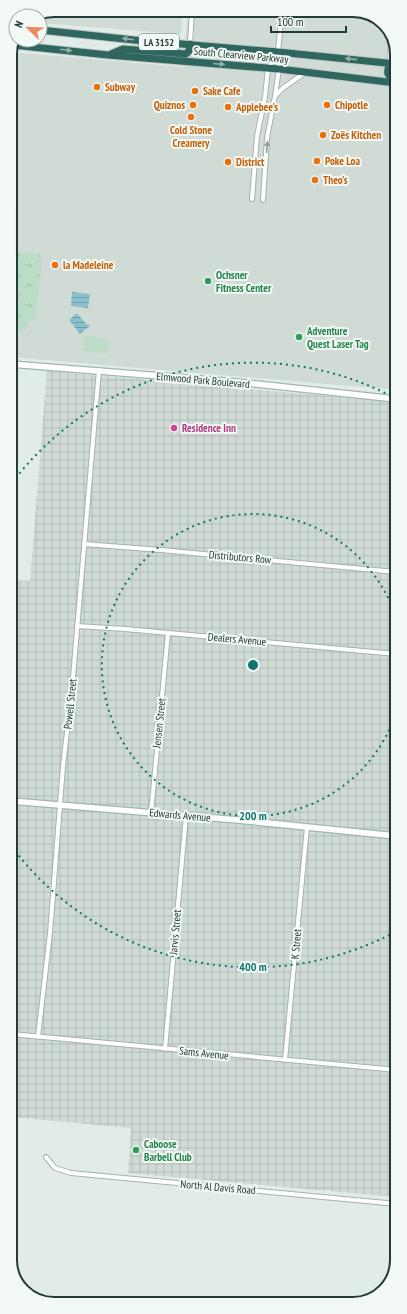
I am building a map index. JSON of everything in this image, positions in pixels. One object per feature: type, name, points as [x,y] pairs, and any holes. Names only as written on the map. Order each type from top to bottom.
[{"type":"highway","name":"South Clearview Parkway","points":[[48,31],[390,64]]},
{"type":"highway","points":[[108,55],[123,49],[186,54],[189,51],[190,44]]},
{"type":"highway","name":"South Clearview Parkway","points":[[42,48],[279,69],[390,81]]},
{"type":"highway","points":[[390,67],[386,71],[390,77]]},
{"type":"street","points":[[190,44],[192,17]]},
{"type":"street","points":[[263,200],[267,138],[279,69],[278,52],[281,17]]},
{"type":"street","points":[[252,199],[257,136],[265,97],[268,68],[278,52]]},
{"type":"street","points":[[275,96],[283,88],[306,72]]},
{"type":"street","name":"Elmwood Park Boulevard","points":[[17,364],[237,382],[390,398]]},
{"type":"street","name":"Powell Street","points":[[38,1037],[50,933],[63,766],[72,689],[99,370]]},
{"type":"street","name":"Distributors Row","points":[[84,544],[390,571]]},
{"type":"street","name":"Dealers Avenue","points":[[77,626],[125,629],[390,653]]},
{"type":"street","name":"Jensen Street","points":[[151,813],[168,633]]},
{"type":"street","name":"Edwards Avenue","points":[[17,801],[390,835]]},
{"type":"street","name":"Jarvis Street","points":[[164,1049],[186,816]]},
{"type":"street","name":"K Street","points":[[285,1060],[307,827]]},
{"type":"street","name":"Sams Avenue","points":[[17,1035],[390,1069]]},
{"type":"street","name":"North Al Davis Road","points":[[46,1157],[55,1168],[71,1173],[390,1202]]},
{"type":"shaded area","points":[[182,17],[181,34],[48,24],[48,18]]},
{"type":"shaded area","points":[[187,17],[355,17],[371,22],[384,34],[390,49],[390,389],[17,358],[17,53],[183,67]]},
{"type":"shaded area","points":[[47,371],[390,401],[390,1196],[128,1173],[131,1128],[17,1118],[17,580],[30,581]]},
{"type":"green space","points":[[17,252],[40,254],[40,258],[42,259],[35,320],[27,323],[26,331],[17,330]]},
{"type":"green space","points":[[85,336],[109,339],[108,353],[83,351]]},
{"type":"water","points":[[72,292],[90,294],[88,308],[71,306]]},
{"type":"water","points":[[77,313],[87,325],[88,324],[90,326],[80,334],[69,320]]},
{"type":"place","name":"Subway","points":[[97,87]]},
{"type":"place","name":"Sake Cafe","points":[[195,91]]},
{"type":"place","name":"Quiznos","points":[[193,105]]},
{"type":"place","name":"Chipotle","points":[[327,105]]},
{"type":"place","name":"Applebee's","points":[[228,107]]},
{"type":"place","name":"Cold Stone Creamery","points":[[191,117]]},
{"type":"place","name":"Zoës Kitchen","points":[[323,135]]},
{"type":"place","name":"Poke Loa","points":[[317,161]]},
{"type":"place","name":"District","points":[[228,162]]},
{"type":"place","name":"Theo's","points":[[315,180]]},
{"type":"place","name":"la Madeleine","points":[[55,265]]},
{"type":"place","name":"Ochsner Fitness Center","points":[[208,281]]},
{"type":"place","name":"Adventure Quest Laser Tag","points":[[299,337]]},
{"type":"place","name":"Residence Inn","points":[[174,428]]},
{"type":"place","name":"Caboose Barbell Club","points":[[136,1150]]}]
